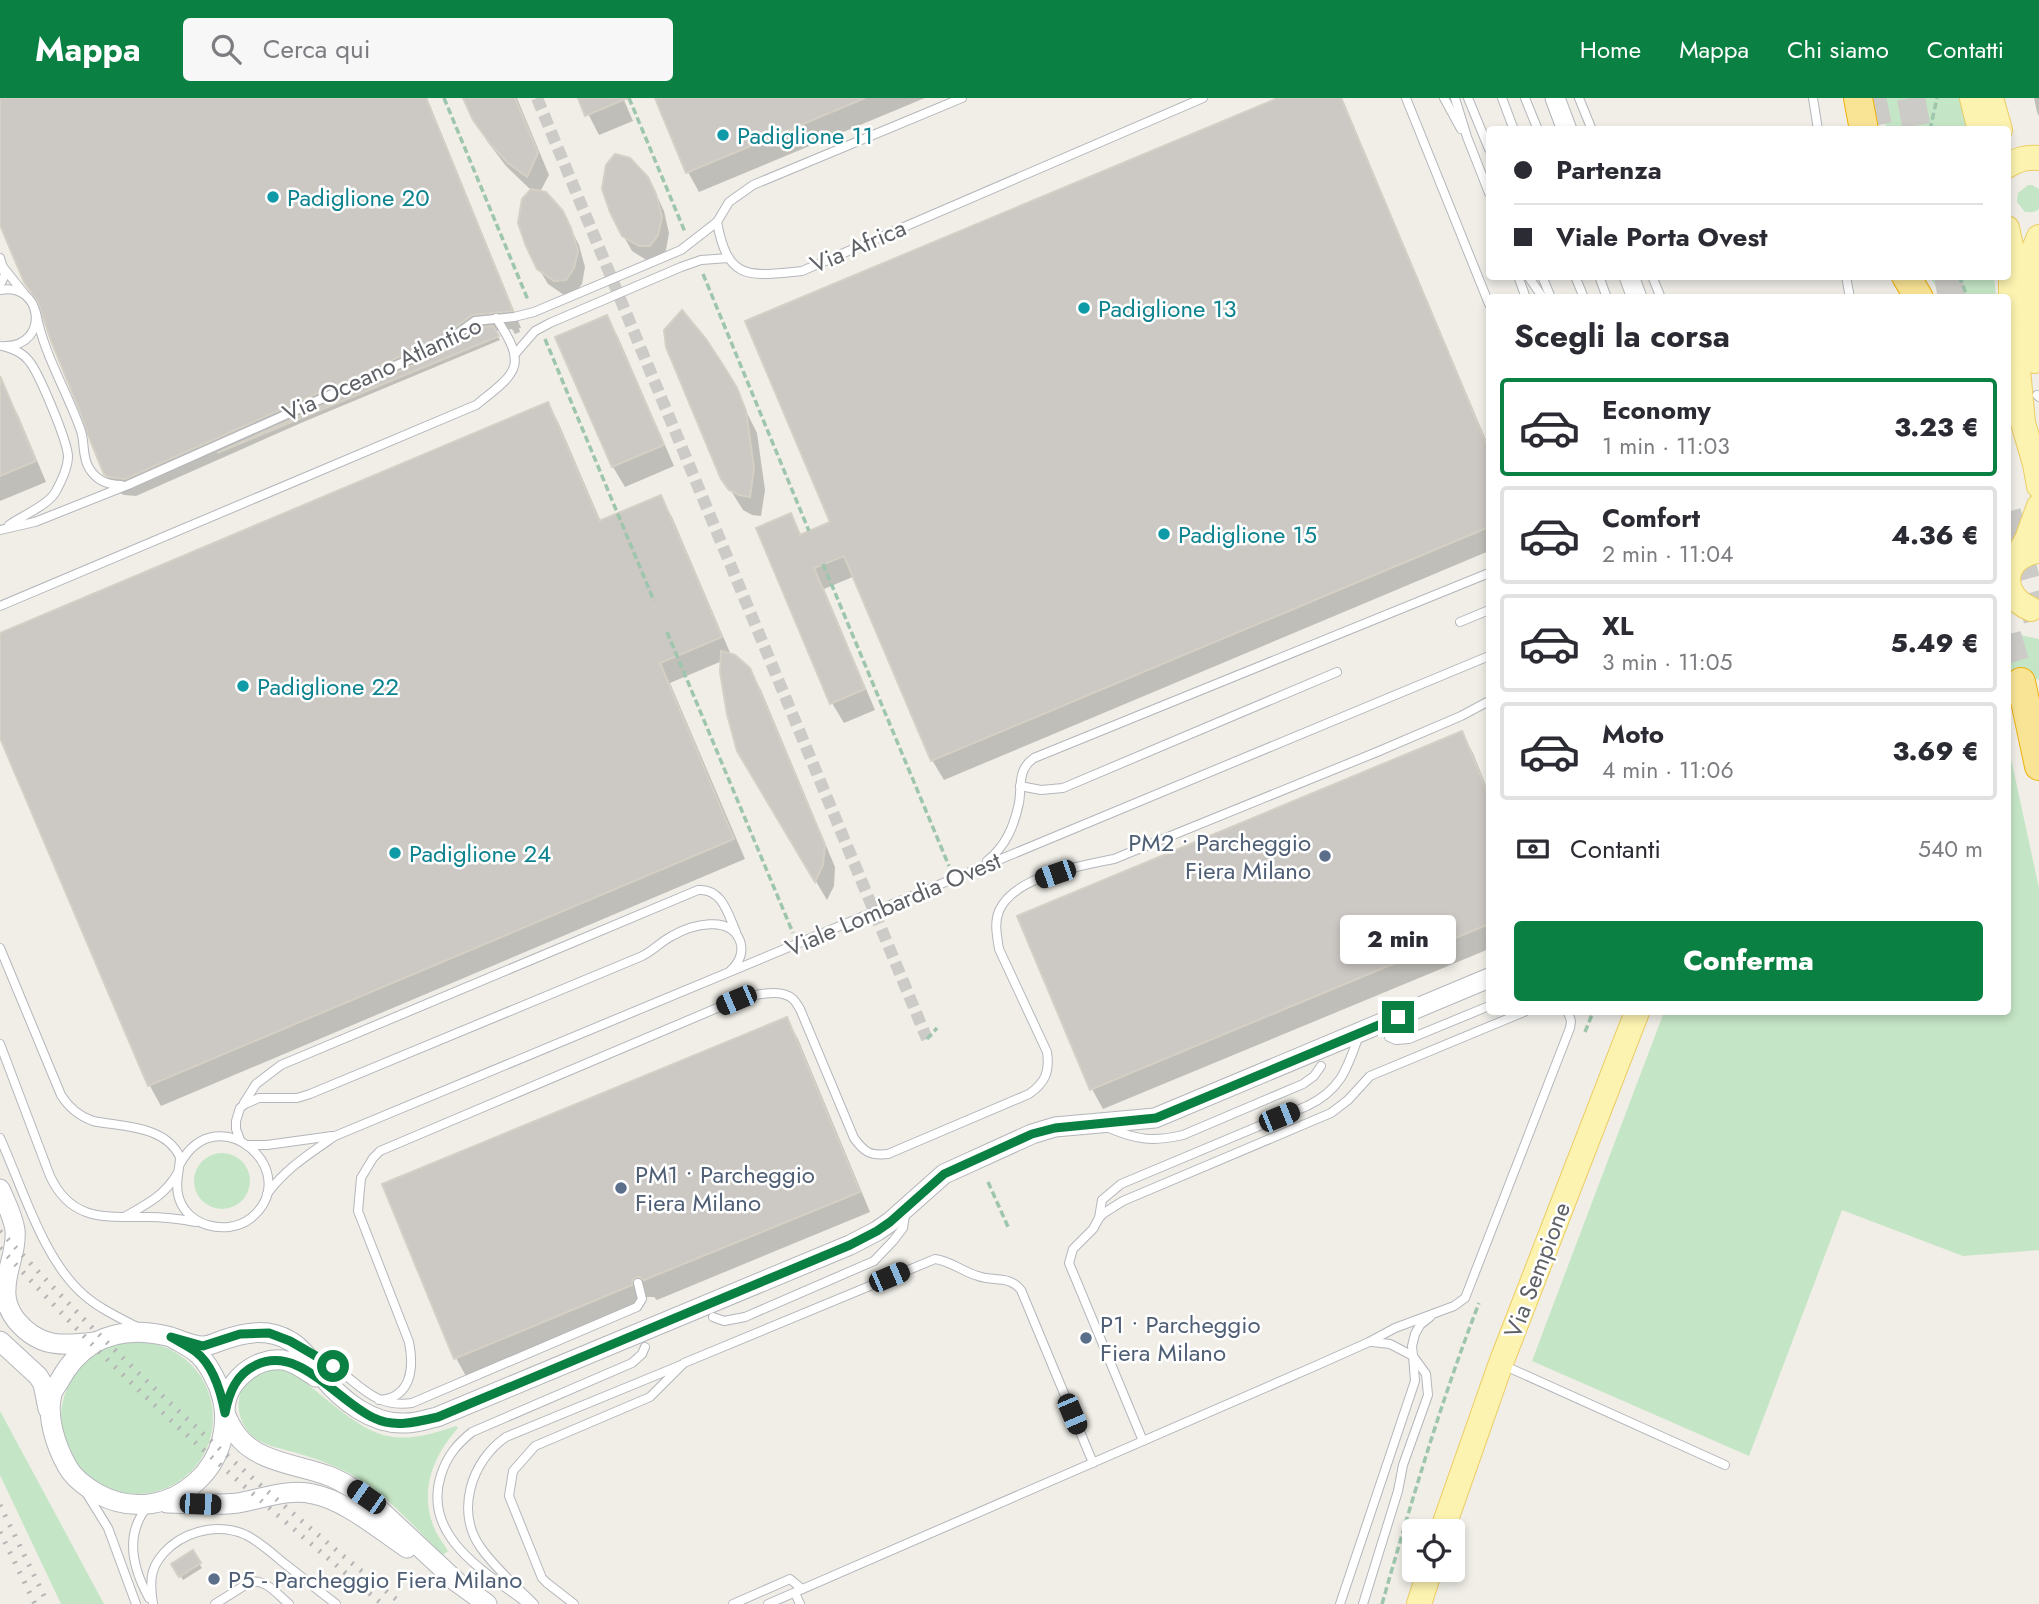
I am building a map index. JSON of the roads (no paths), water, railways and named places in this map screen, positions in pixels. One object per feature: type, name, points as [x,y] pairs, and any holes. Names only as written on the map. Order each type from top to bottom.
[{"type":"highway","points":[[1858,98],[1863,126]]},
{"type":"highway","points":[[2021,682],[2039,766]]},
{"type":"main road","points":[[1972,98],[1979,126]]},
{"type":"main road","points":[[1991,98],[1999,126]]},
{"type":"main road","points":[[2011,149],[2025,160]]},
{"type":"main road","points":[[2011,228],[2039,235],[2028,263],[2039,425]]},
{"type":"main road","points":[[2011,246],[2011,280]]},
{"type":"main road","points":[[2011,295],[2023,423],[2039,486]]},
{"type":"main road","points":[[2011,569],[2027,539],[2039,506]]},
{"type":"main road","points":[[2011,570],[2020,557],[2028,552],[2039,551]]},
{"type":"main road","points":[[2011,590],[2015,600],[2026,610]]},
{"type":"main road","name":"Via Sempione","points":[[1446,1519],[1500,1363],[1636,1015]]},
{"type":"main road","points":[[1419,1604],[1426,1582]]},
{"type":"street","points":[[1555,98],[1566,126]]},
{"type":"street","points":[[155,1502],[175,1497],[191,1487],[208,1470],[219,1449],[229,1394],[236,1382],[251,1367],[262,1362],[282,1360],[294,1363],[375,1419],[406,1423],[438,1417],[850,1245],[877,1231],[944,1174],[1032,1134],[1055,1128],[1156,1118],[1486,979]]},
{"type":"street","points":[[0,1189],[15,1231],[6,1290],[11,1313],[36,1338],[72,1345],[96,1342]]},
{"type":"street","points":[[51,1420],[52,1394],[71,1362],[96,1342],[117,1333],[145,1331],[203,1346],[240,1334],[269,1333],[299,1347],[329,1385]]},
{"type":"street","points":[[171,1337],[198,1353],[213,1373],[225,1413],[237,1436],[251,1448],[350,1486],[366,1497],[456,1581]]},
{"type":"street","points":[[0,1340],[43,1384],[57,1448],[71,1472],[90,1490],[109,1500],[130,1504],[221,1504],[296,1492],[311,1493],[344,1506],[487,1604]]},
{"type":"lane","points":[[496,318],[534,312],[681,250],[717,222],[729,202],[752,185],[962,98]]},
{"type":"lane","name":"Via Africa","points":[[729,258],[734,267],[750,274],[802,271],[1203,98]]},
{"type":"lane","points":[[1406,98],[1486,297]]},
{"type":"lane","points":[[1444,98],[1466,137]]},
{"type":"lane","points":[[1455,98],[1466,137],[1486,186]]},
{"type":"lane","points":[[1468,98],[1486,142]]},
{"type":"lane","points":[[1502,98],[1512,126]]},
{"type":"lane","points":[[1525,98],[1536,126]]},
{"type":"lane","points":[[1579,98],[1590,126]]},
{"type":"lane","points":[[1813,98],[1817,126]]},
{"type":"lane","points":[[516,354],[540,328],[697,261],[729,258],[721,244],[717,222]]},
{"type":"lane","points":[[2,263],[5,275],[0,288],[13,289],[28,298]]},
{"type":"lane","points":[[2,263],[33,305],[41,335],[80,428],[89,468],[103,481],[113,485],[128,485]]},
{"type":"lane","points":[[1,345],[16,345],[28,338],[36,322],[36,313]]},
{"type":"lane","name":"Via Oceano Atlantico","points":[[0,606],[476,405],[501,385],[515,367],[516,354],[496,318],[475,321],[442,345],[128,485],[35,522],[2,530]]},
{"type":"lane","points":[[1,345],[23,355],[35,370],[62,434],[68,457],[66,468],[49,501],[2,530]]},
{"type":"lane","points":[[978,868],[996,854],[1009,835],[1019,802],[1021,772],[1034,758],[1486,574]]},
{"type":"lane","points":[[1460,622],[1486,611]]},
{"type":"lane","name":"Viale Lombardia Ovest","points":[[267,1194],[292,1165],[335,1136],[1486,657]]},
{"type":"lane","points":[[1020,786],[1041,790],[1063,788],[1337,672]]},
{"type":"lane","points":[[379,1400],[393,1398],[402,1391],[412,1363],[409,1342],[358,1211],[361,1178],[380,1151],[736,1000],[755,994],[771,993],[786,994],[800,1009],[854,1138],[861,1148],[875,1155],[888,1154],[1029,1094],[1040,1086],[1045,1076],[1049,1063],[1047,1052],[999,948],[996,930],[999,912],[1009,896],[1022,886],[1069,869],[1114,859],[1389,747],[1486,703]]},
{"type":"lane","points":[[240,1140],[236,1121],[240,1108],[256,1084],[281,1065],[698,890],[710,891],[721,899],[739,938],[741,953],[735,967],[727,973]]},
{"type":"lane","points":[[240,1108],[259,1098],[284,1099],[310,1094],[640,957],[679,932],[702,925],[723,925],[739,938]]},
{"type":"lane","points":[[0,948],[66,1104],[93,1121],[148,1131],[163,1138],[177,1151],[180,1164]]},
{"type":"lane","points":[[1389,1037],[1396,1040],[1409,1039],[1486,1007]]},
{"type":"lane","points":[[1143,1441],[1069,1263],[1073,1249],[1093,1229],[1099,1218],[1140,1193],[1331,1113],[1348,1100],[1370,1076],[1517,1015]]},
{"type":"lane","points":[[768,1604],[1369,1342],[1395,1328],[1459,1303],[1467,1293],[1570,1028],[1569,1015]]},
{"type":"lane","points":[[1099,1218],[1102,1200],[1121,1184],[1307,1106],[1326,1095],[1341,1080],[1347,1069],[1360,1032]]},
{"type":"lane","points":[[0,1044],[55,1186],[69,1203],[78,1209],[103,1217],[178,1218],[221,1228],[240,1224],[256,1213],[267,1194],[268,1183],[263,1161],[240,1140],[230,1136],[209,1138],[185,1154],[177,1174],[162,1194],[124,1217]]},
{"type":"lane","points":[[1099,1124],[1130,1137],[1148,1140],[1183,1135],[1303,1084],[1314,1076],[1321,1066]]},
{"type":"lane","name":"Viale Lombardia Ovest","points":[[248,1145],[335,1136]]},
{"type":"lane","points":[[1,1142],[56,1263],[89,1299],[145,1331]]},
{"type":"lane","points":[[177,1174],[181,1202],[201,1223]]},
{"type":"lane","points":[[713,1317],[724,1321],[745,1317],[874,1261],[903,1228],[907,1208]]},
{"type":"lane","points":[[534,1604],[494,1563],[474,1535],[468,1509],[471,1486],[478,1467],[491,1449],[506,1437],[935,1259],[983,1278],[1010,1281],[1021,1290],[1093,1463]]},
{"type":"lane","points":[[299,1347],[333,1366],[379,1400],[400,1405],[412,1403],[632,1310],[642,1299],[638,1283]]},
{"type":"lane","points":[[1340,1604],[1414,1387],[1415,1334],[1420,1325],[1432,1315]]},
{"type":"lane","points":[[1363,1604],[1398,1491],[1403,1465],[1428,1395],[1426,1374],[1413,1356],[1390,1344],[1369,1342]]},
{"type":"lane","points":[[528,1604],[463,1553],[447,1532],[440,1518],[438,1492],[445,1464],[455,1446],[472,1432],[632,1363],[645,1347]]},
{"type":"lane","points":[[574,1604],[547,1583],[539,1572],[511,1505],[509,1487],[513,1471],[535,1446],[650,1397],[684,1363]]},
{"type":"lane","points":[[1500,1363],[1725,1465]]},
{"type":"lane","points":[[71,1472],[91,1498],[107,1528],[136,1604]]},
{"type":"lane","points":[[152,1604],[139,1575],[133,1540],[137,1521],[155,1502]]},
{"type":"lane","points":[[152,1604],[151,1576],[159,1558],[177,1541],[199,1531],[221,1529],[254,1540],[336,1604]]},
{"type":"lane","points":[[733,1604],[790,1579],[799,1591],[800,1604]]},
{"type":"lane","points":[[215,1604],[257,1580],[265,1583],[289,1604]]},
{"type":"tunnel","points":[[537,98],[927,1039]]},
{"type":"tunnel","points":[[1872,98],[1878,126]]},
{"type":"tunnel","points":[[1911,98],[1916,126]]},
{"type":"tunnel","points":[[1949,280],[1951,294]]},
{"type":"tunnel","points":[[2011,526],[2039,625]]},
{"type":"tunnel","points":[[2011,648],[2021,682]]},
{"type":"railway","points":[[0,1231],[91,1326],[224,1453],[402,1604]]},
{"type":"railway","points":[[0,1248],[97,1349],[177,1426],[382,1604]]},
{"type":"railway","points":[[0,1505],[48,1604]]},
{"type":"railway","points":[[0,1532],[35,1604]]},
{"type":"place","name":"Padiglione 11","points":[[723,135]]},
{"type":"place","name":"Padiglione 20","points":[[273,197]]},
{"type":"place","name":"Padiglione 13","points":[[1084,308]]},
{"type":"place","name":"Padiglione 15","points":[[1164,534]]},
{"type":"place","name":"Padiglione 22","points":[[243,686]]},
{"type":"place","name":"Padiglione 24","points":[[395,853]]},
{"type":"place","name":"PM2 • Parcheggio Fiera Milano","points":[[1325,856]]},
{"type":"place","name":"PM1 • Parcheggio Fiera Milano","points":[[621,1188]]},
{"type":"place","name":"P1 • Parcheggio Fiera Milano","points":[[1086,1338]]},
{"type":"place","name":"P5 - Parcheggio Fiera Milano","points":[[214,1579]]}]
